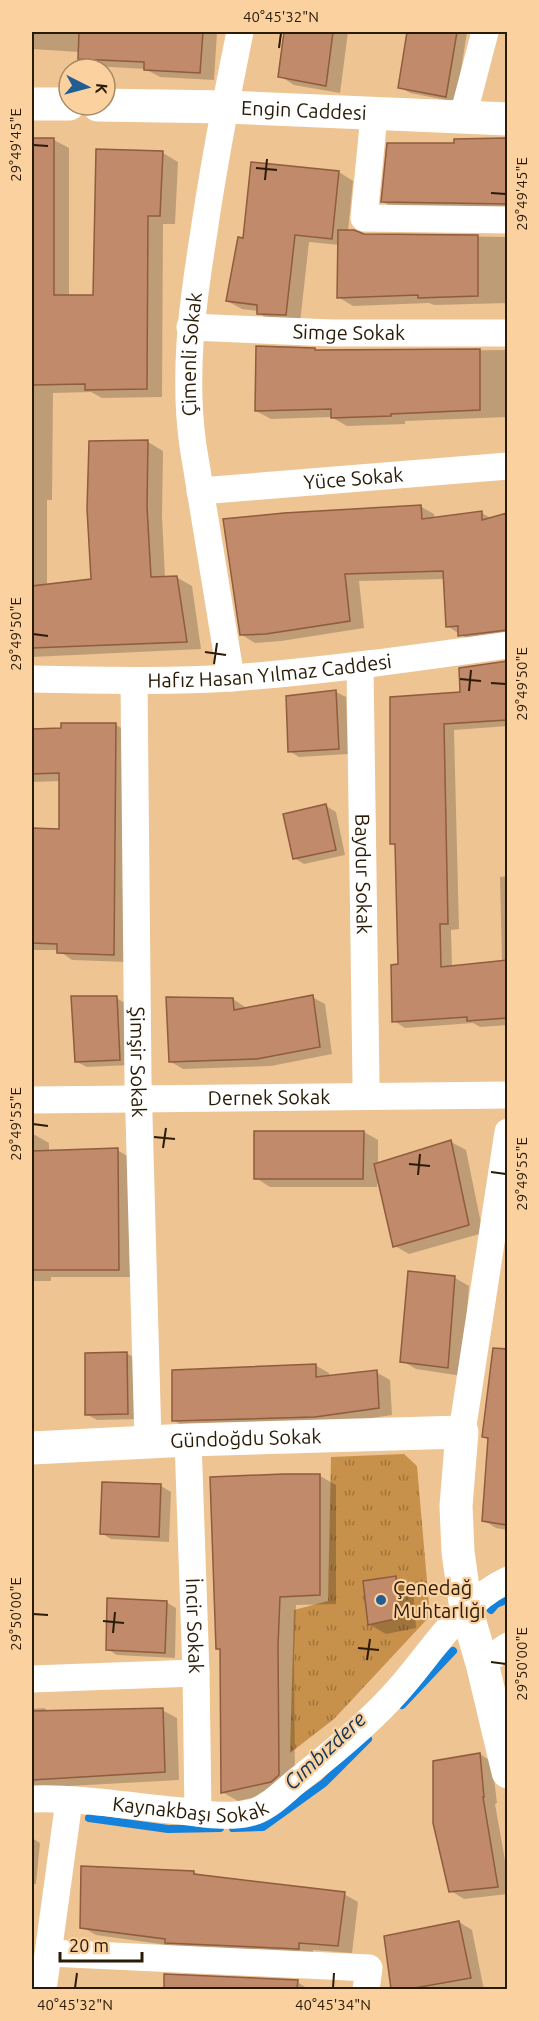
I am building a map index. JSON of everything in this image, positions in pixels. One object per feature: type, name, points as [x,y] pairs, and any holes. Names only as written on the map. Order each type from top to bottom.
[{"type":"street","name":"Çimenli Sokak","points":[[231,678],[188,414],[188,376],[190,327],[208,203],[240,32]]},
{"type":"street","points":[[463,116],[485,32]]},
{"type":"street","points":[[32,104],[57,104]]},
{"type":"street","name":"Engin Caddesi","points":[[117,105],[225,107],[507,119]]},
{"type":"street","points":[[374,115],[364,218],[507,220]]},
{"type":"street","name":"Simge Sokak","points":[[190,327],[332,333],[507,333]]},
{"type":"street","name":"Yüce Sokak","points":[[200,491],[507,466]]},
{"type":"street","name":"Hafız Hasan Yılmaz Caddesi","points":[[32,679],[134,681],[231,678],[360,666],[507,645]]},
{"type":"street","name":"Baydur Sokak","points":[[360,666],[366,1082]]},
{"type":"street","name":"Şimşir Sokak","points":[[134,681],[138,1091],[148,1442]]},
{"type":"street","name":"Dernek Sokak","points":[[32,1100],[138,1091],[366,1082],[507,1080]]},
{"type":"street","name":"Dernek Sokak","points":[[32,1082],[138,1091],[507,1095]]},
{"type":"street","points":[[507,1132],[500,1242],[462,1432],[456,1506],[458,1552],[466,1609],[495,1654],[507,1772]]},
{"type":"street","name":"Gündoğdu Sokak","points":[[32,1448],[188,1440],[462,1432]]},
{"type":"street","name":"İncir Sokak","points":[[188,1440],[198,1813]]},
{"type":"street","name":"Kaynakbaşı Sokak","points":[[32,1799],[198,1813],[236,1815],[253,1813],[340,1748],[391,1699],[466,1609],[495,1586],[507,1580]]},
{"type":"street","points":[[32,1678],[196,1672]]},
{"type":"street","points":[[43,1989],[69,1801]]},
{"type":"street","points":[[49,1953],[369,1968],[366,1989]]},
{"type":"green space","points":[[404,1454],[417,1466],[430,1616],[334,1719],[290,1753],[294,1610],[328,1601],[331,1457]]},
{"type":"building","points":[[79,32],[203,32],[200,73],[144,70],[144,62],[117,61],[117,57],[78,57]]},
{"type":"building","points":[[284,32],[333,32],[326,86],[278,77]]},
{"type":"building","points":[[407,32],[457,32],[446,97],[398,88]]},
{"type":"building","points":[[32,138],[54,138],[54,295],[93,295],[96,149],[163,151],[160,216],[148,216],[147,389],[85,390],[85,384],[32,385]]},
{"type":"building","points":[[507,138],[507,204],[381,202],[387,143],[454,143],[454,139]]},
{"type":"building","points":[[251,162],[339,171],[332,239],[295,235],[286,315],[257,314],[257,305],[226,301],[238,237],[243,238]]},
{"type":"building","points":[[338,230],[354,230],[364,234],[478,235],[478,296],[418,298],[418,295],[337,298]]},
{"type":"building","points":[[256,346],[315,348],[315,350],[480,349],[480,410],[331,418],[331,409],[255,411]]},
{"type":"building","points":[[148,440],[147,507],[151,577],[177,576],[187,642],[32,648],[32,586],[91,579],[87,509],[89,441]]},
{"type":"building","points":[[421,505],[422,519],[482,511],[482,520],[507,513],[507,630],[458,636],[458,626],[446,627],[443,571],[345,574],[350,621],[266,634],[240,635],[223,519]]},
{"type":"building","points":[[507,661],[507,720],[444,724],[448,924],[440,924],[441,967],[507,960],[507,1018],[467,1021],[467,1017],[392,1022],[391,965],[398,964],[395,844],[390,844],[390,697],[460,692],[459,668]]},
{"type":"building","points":[[336,690],[339,749],[288,752],[286,696]]},
{"type":"building","points":[[61,723],[116,723],[114,955],[57,953],[57,944],[32,943],[32,828],[59,829],[59,773],[32,774],[32,729],[61,728]]},
{"type":"building","points":[[326,804],[336,850],[293,859],[283,814]]},
{"type":"building","points":[[313,995],[320,1047],[257,1059],[169,1062],[166,997],[233,998],[234,1010]]},
{"type":"building","points":[[71,996],[117,996],[120,1060],[75,1062]]},
{"type":"building","points":[[254,1131],[364,1131],[363,1179],[254,1179]]},
{"type":"building","points":[[451,1140],[469,1225],[393,1247],[374,1164]]},
{"type":"building","points":[[118,1148],[119,1270],[32,1270],[32,1151]]},
{"type":"building","points":[[408,1271],[455,1276],[448,1368],[400,1362]]},
{"type":"building","points":[[493,1348],[507,1349],[507,1525],[482,1521],[488,1438],[482,1437]]},
{"type":"building","points":[[127,1352],[128,1414],[85,1415],[85,1353]]},
{"type":"building","points":[[316,1364],[316,1377],[377,1370],[379,1408],[315,1417],[172,1421],[172,1370]]},
{"type":"building","points":[[320,1474],[320,1595],[280,1597],[279,1775],[271,1782],[221,1793],[220,1649],[216,1649],[210,1477]]},
{"type":"building","points":[[102,1482],[161,1484],[159,1537],[100,1534]]},
{"type":"building","name":"Çenedağ Muhtarlığı","points":[[396,1576],[399,1618],[368,1625],[363,1581]]},
{"type":"building","points":[[107,1598],[167,1601],[165,1653],[106,1650]]},
{"type":"building","points":[[163,1708],[165,1772],[32,1780],[32,1711]]},
{"type":"building","points":[[480,1753],[483,1797],[498,1887],[449,1892],[433,1823],[433,1761]]},
{"type":"building","points":[[81,1866],[194,1871],[194,1874],[345,1892],[338,1946],[299,1943],[299,1949],[165,1943],[165,1939],[80,1928]]},
{"type":"building","points":[[459,1921],[471,1978],[409,1989],[391,1989],[384,1936]]},
{"type":"building","points":[[164,1974],[298,1980],[297,1989],[164,1989]]},
{"type":"waterway","name":"Cımbızdere","points":[[491,1610],[496,1604],[508,1599]]},
{"type":"waterway","name":"Cımbızdere","points":[[402,1705],[453,1651]]},
{"type":"waterway","name":"Cımbızdere","points":[[233,1828],[263,1827],[324,1783],[368,1739]]},
{"type":"waterway","name":"Cımbızdere","points":[[89,1818],[168,1829],[220,1828]]},
{"type":"place","name":"Çenedağ Muhtarlığı","points":[[381,1600]]}]
